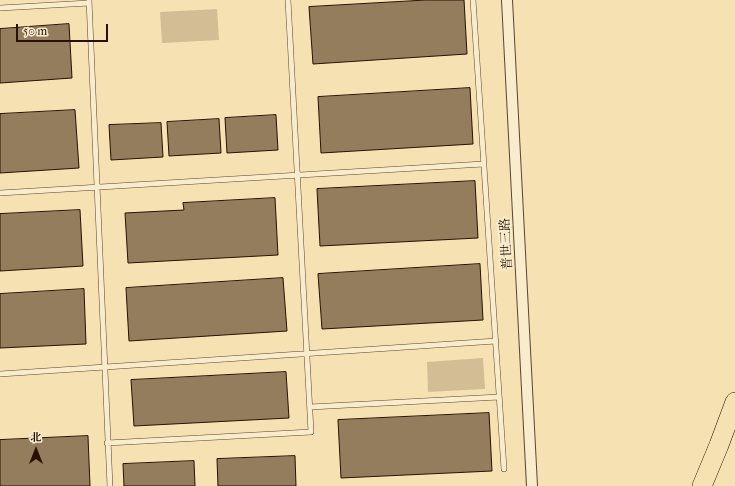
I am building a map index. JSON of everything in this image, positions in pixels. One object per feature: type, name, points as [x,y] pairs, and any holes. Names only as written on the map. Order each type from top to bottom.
[{"type":"highway","points":[[702,486],[735,402]]},
{"type":"street","name":"普世三路","points":[[507,0],[532,486]]},
{"type":"lane","points":[[108,443],[311,432],[288,0]]},
{"type":"lane","points":[[472,0],[504,469]]},
{"type":"lane","points":[[0,8],[89,2],[110,486]]},
{"type":"lane","points":[[0,193],[297,174],[484,164]]},
{"type":"lane","points":[[0,374],[496,341]]},
{"type":"lane","points":[[310,407],[499,397]]},
{"type":"shaded area","points":[[217,9],[219,40],[162,43],[160,12]]},
{"type":"shaded area","points":[[483,358],[485,389],[428,392],[427,362]]},
{"type":"building","points":[[426,0],[464,0],[467,54],[313,64],[309,7]]},
{"type":"building","points":[[69,24],[72,78],[0,83],[0,29]]},
{"type":"building","points":[[470,88],[473,144],[321,153],[318,97]]},
{"type":"building","points":[[75,110],[79,168],[0,173],[0,114]]},
{"type":"building","points":[[276,115],[278,150],[227,153],[225,118]]},
{"type":"building","points":[[219,119],[221,153],[169,156],[167,122]]},
{"type":"building","points":[[161,123],[163,157],[111,160],[109,125]]},
{"type":"building","points":[[475,181],[478,238],[320,246],[317,189]]},
{"type":"building","points":[[275,198],[278,255],[128,263],[125,213],[184,210],[183,203]]},
{"type":"building","points":[[80,210],[83,266],[0,271],[0,214]]},
{"type":"building","points":[[480,264],[483,320],[322,329],[318,274]]},
{"type":"building","points":[[283,278],[287,331],[129,341],[126,288]]},
{"type":"building","points":[[84,289],[86,344],[0,348],[0,294]]},
{"type":"building","points":[[286,372],[289,418],[134,426],[131,380]]},
{"type":"building","points":[[489,413],[492,471],[341,478],[338,420]]},
{"type":"building","points":[[88,436],[90,486],[0,486],[0,440]]},
{"type":"building","points":[[295,456],[296,486],[218,486],[217,459]]},
{"type":"building","points":[[194,461],[195,486],[124,486],[123,464]]}]
